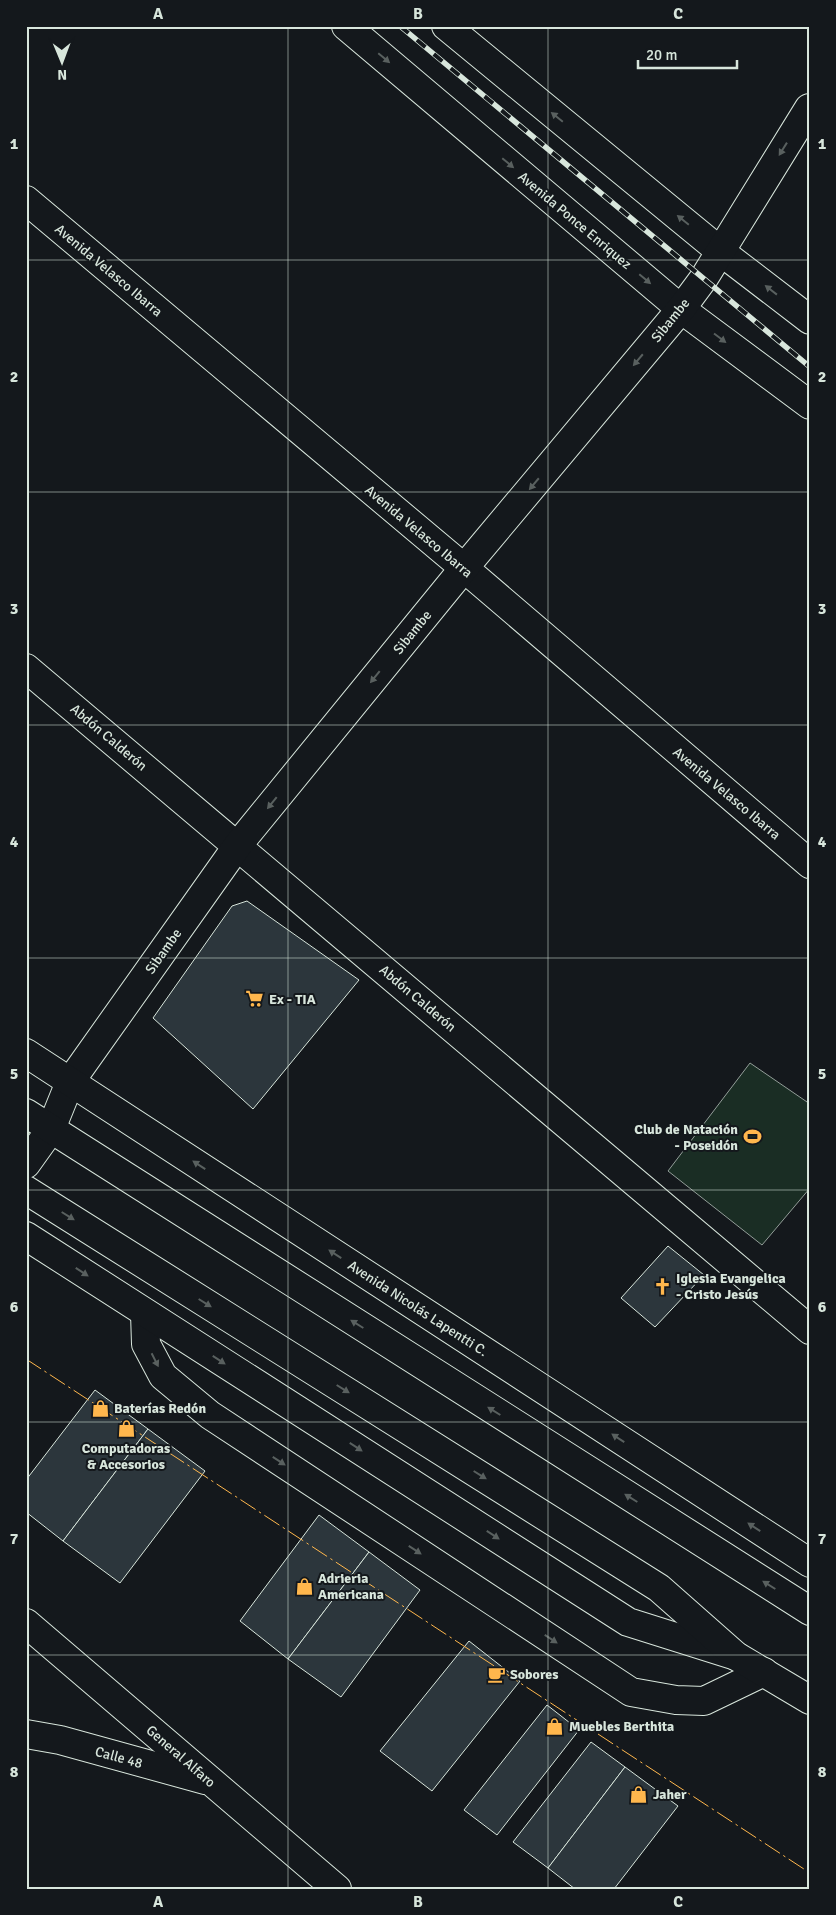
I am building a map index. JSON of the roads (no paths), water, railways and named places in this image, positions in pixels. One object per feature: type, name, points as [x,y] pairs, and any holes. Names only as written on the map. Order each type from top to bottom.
[{"type":"main road","name":"Avenida Ponce Enriquez","points":[[346,26],[681,309],[810,405]]},
{"type":"main road","points":[[446,26],[720,251],[810,320]]},
{"type":"main road","name":"Sibambe","points":[[26,1164],[50,1129],[70,1082],[238,846],[464,568],[681,309],[704,278],[809,110]]},
{"type":"main road","name":"Avenida Velasco Ibarra","points":[[26,200],[464,568],[810,864]]},
{"type":"main road","name":"Abdón Calderón","points":[[26,668],[810,1330]]},
{"type":"main road","name":"Avenida Nicolás Lapentti C.","points":[[26,1053],[810,1563]]},
{"type":"main road","points":[[26,1113],[810,1611]]},
{"type":"main road","points":[[26,1190],[659,1588],[736,1656],[810,1700]]},
{"type":"main road","points":[[26,1236],[628,1622],[736,1656]]},
{"type":"main road","points":[[145,1313],[146,1344],[163,1376],[210,1415],[632,1692],[676,1700],[704,1701],[764,1672]]},
{"type":"main road","name":"General Alfaro","points":[[26,1623],[337,1889]]},
{"type":"main road","name":"Calle 48","points":[[26,1734],[60,1740],[211,1782]]},
{"type":"railway","points":[[400,26],[810,367]]},
{"type":"place","name":"Ex - TIA","points":[[255,999]]},
{"type":"place","name":"Club de Natación - Poseidón","points":[[752,1137]]},
{"type":"place","name":"Iglesia Evangelica - Cristo Jesús","points":[[662,1286]]},
{"type":"place","name":"Baterías Redón","points":[[100,1408]]},
{"type":"place","name":"Computadoras & Accesorios","points":[[126,1428]]},
{"type":"place","name":"Adrieria Americana","points":[[304,1586]]},
{"type":"place","name":"Sobores","points":[[496,1674]]},
{"type":"place","name":"Muebles Berthita","points":[[555,1726]]},
{"type":"place","name":"Jaher","points":[[639,1794]]}]
